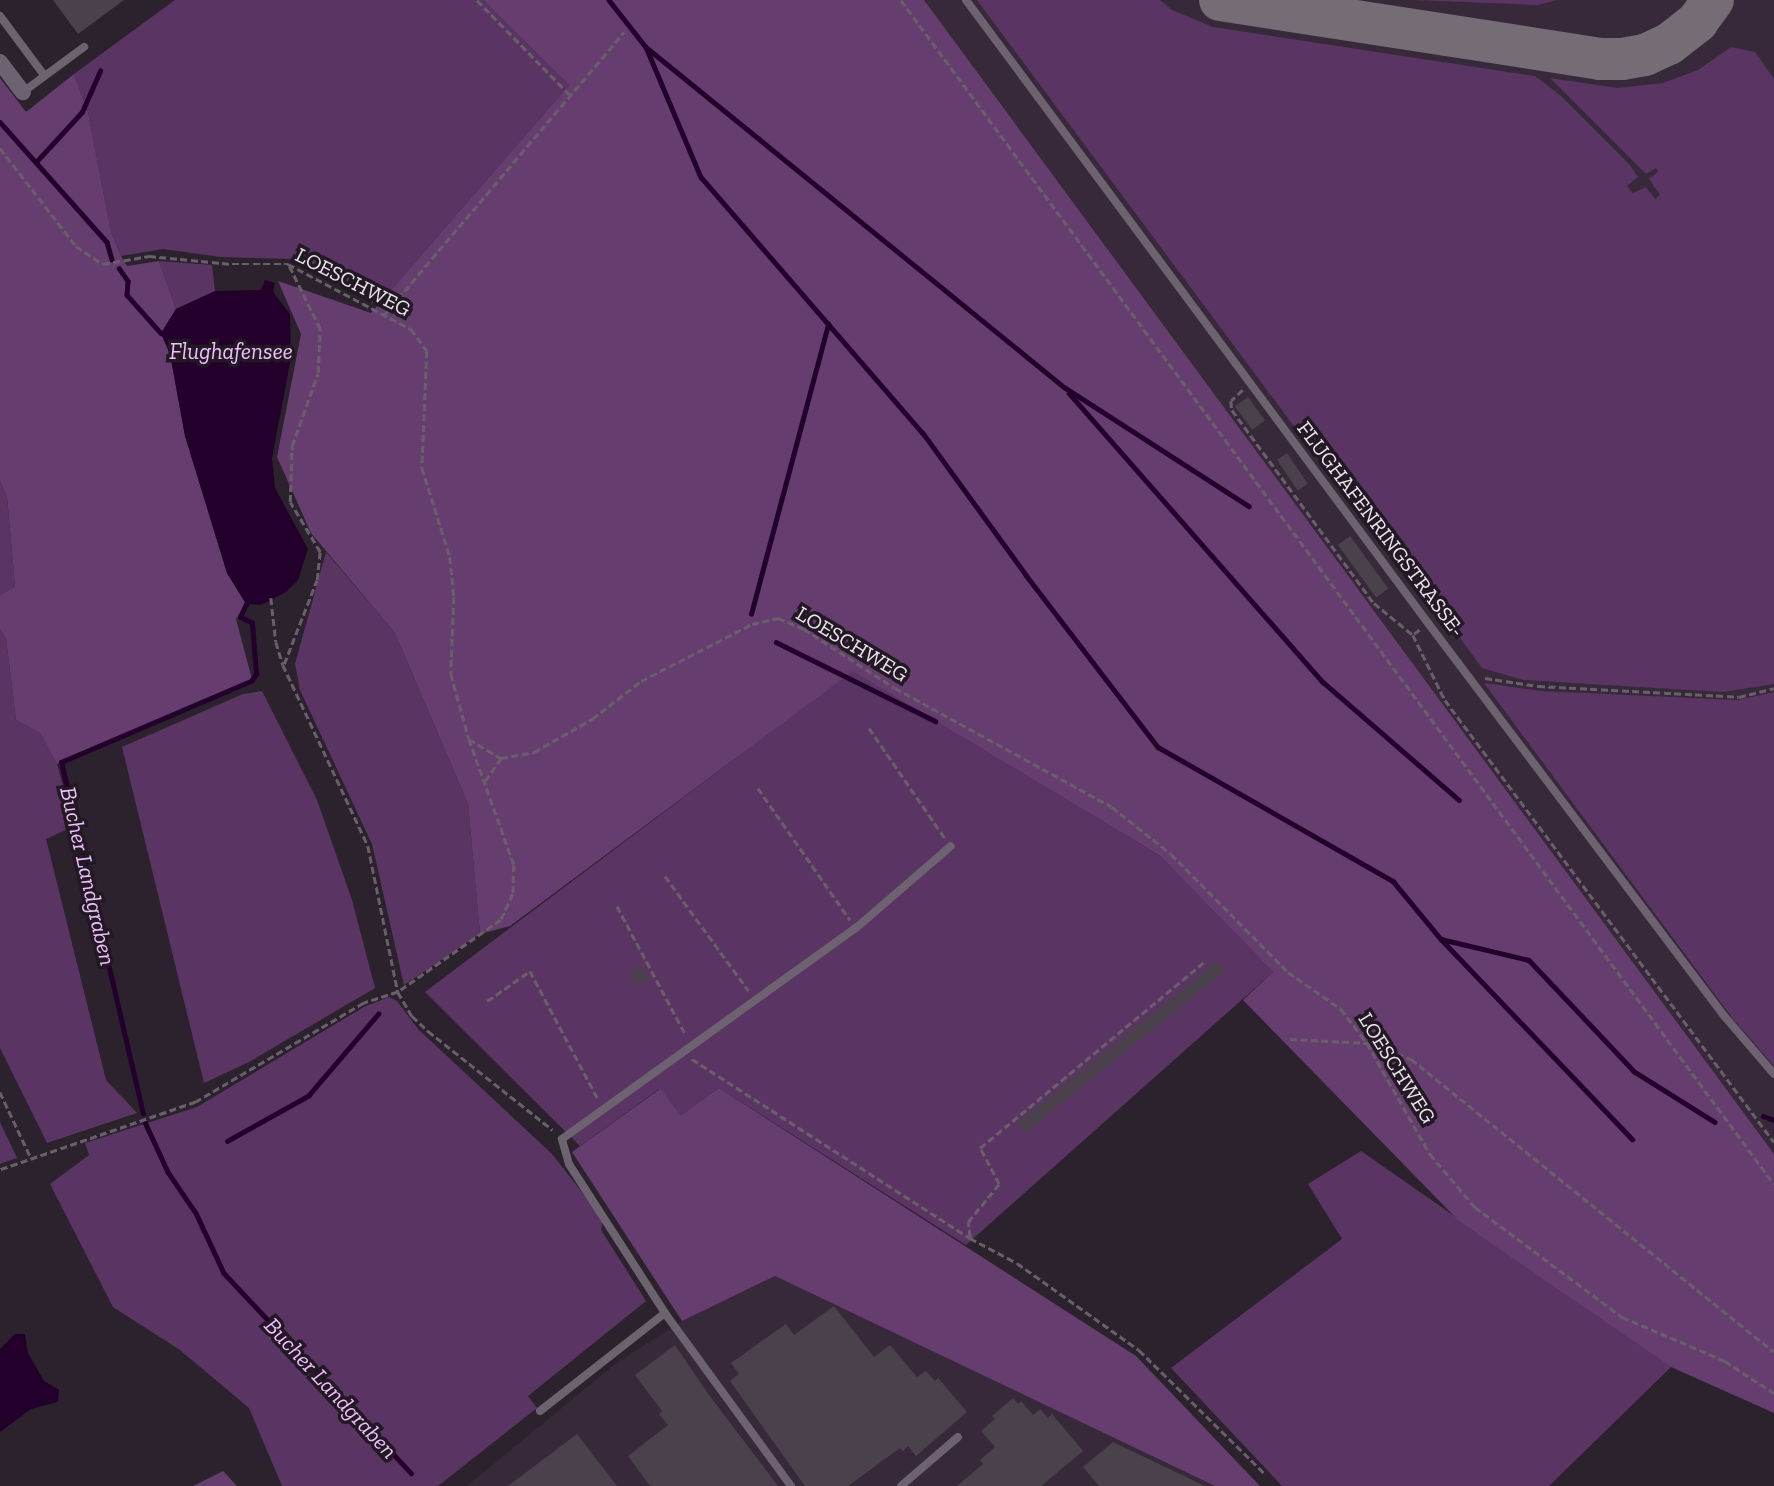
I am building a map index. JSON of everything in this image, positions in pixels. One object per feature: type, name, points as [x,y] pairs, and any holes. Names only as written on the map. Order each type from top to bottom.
[{"type":"street","points":[[0,62],[23,92]]},
{"type":"lane","name":"FLUGHAFENRINGSTRASSE-","points":[[966,0],[1428,624],[1470,675],[1725,1017],[1774,1074]]},
{"type":"lane","points":[[0,16],[44,75]]},
{"type":"lane","points":[[23,92],[83,47]]},
{"type":"lane","points":[[791,1486],[666,1313],[569,1164],[562,1139],[856,928],[951,846]]},
{"type":"lane","points":[[540,1411],[666,1313]]},
{"type":"lane","points":[[901,1486],[958,1437]]},
{"type":"path","points":[[477,0],[569,94]]},
{"type":"path","points":[[901,0],[1774,1184]]},
{"type":"path","points":[[384,315],[624,32]]},
{"type":"path","name":"LOESCHWEG","points":[[0,148],[76,246],[103,264],[116,264],[149,256],[232,264],[288,264],[411,329],[427,351],[422,468],[450,557],[454,597],[451,674],[469,739],[514,864],[513,894],[501,920],[398,992],[364,1003],[196,1102],[0,1170]]},
{"type":"path","points":[[284,665],[317,580],[320,552],[290,502],[292,446],[318,373],[320,329],[288,264]]},
{"type":"path","points":[[1251,382],[1231,401],[1232,410],[1374,603],[1413,635],[1445,700],[1774,1142]]},
{"type":"path","points":[[271,598],[276,642],[284,665],[368,846],[398,992],[412,1016],[428,1031],[548,1124]]},
{"type":"path","name":"LOESCHWEG","points":[[501,758],[534,752],[592,719],[641,681],[752,624],[778,618],[804,629],[895,688],[1112,807],[1171,853],[1288,972],[1341,1009],[1367,1043],[1430,1154],[1475,1207],[1622,1317],[1725,1361],[1774,1393]]},
{"type":"path","points":[[1413,635],[1428,624]]},
{"type":"path","points":[[1470,675],[1538,687],[1726,696],[1739,696],[1774,688]]},
{"type":"path","points":[[869,728],[951,846]]},
{"type":"path","points":[[469,739],[501,758],[485,782]]},
{"type":"path","points":[[758,788],[856,928]]},
{"type":"path","points":[[665,877],[755,999]]},
{"type":"path","points":[[617,906],[691,1044]]},
{"type":"path","points":[[970,1238],[968,1223],[999,1184],[980,1148],[1204,962]]},
{"type":"path","points":[[487,1001],[530,971],[603,1108]]},
{"type":"path","points":[[1290,1039],[1367,1043],[1411,1059],[1774,1352]]},
{"type":"path","points":[[680,1052],[970,1238],[1017,1263],[1139,1350],[1265,1474]]},
{"type":"path","points":[[0,1092],[31,1158]]},
{"type":"shaded area","points":[[175,0],[483,0],[569,85],[377,306],[295,259],[221,257],[163,249],[121,256],[111,232],[88,112],[74,74]]},
{"type":"shaded area","points":[[483,0],[924,0],[1774,1154],[1774,1413],[1671,1367],[1459,1221],[1243,1000],[1273,972],[1159,855],[853,671],[510,926],[480,934],[468,804],[395,633],[311,533],[277,457],[301,334],[278,281],[371,313],[569,85]]},
{"type":"shaded area","points":[[924,0],[1774,0],[1774,1154]]},
{"type":"shaded area","points":[[977,0],[1160,0],[1172,10],[1213,27],[1535,76],[1561,96],[1630,165],[1638,177],[1627,186],[1633,193],[1646,187],[1655,199],[1660,195],[1649,179],[1658,172],[1656,168],[1646,174],[1550,78],[1618,88],[1663,83],[1698,70],[1731,47],[1755,52],[1774,79],[1774,684],[1723,692],[1523,680],[1482,668],[1391,544],[1374,534]]},
{"type":"shaded area","points":[[1415,0],[1557,0],[1538,5]]},
{"type":"shaded area","points":[[74,74],[88,112],[111,232],[121,256],[127,266],[159,261],[176,309],[161,334],[170,354],[185,436],[227,573],[246,604],[236,619],[253,683],[57,764],[40,733],[16,720],[6,639],[0,630],[0,595],[15,586],[7,497],[0,481],[0,78],[26,112]]},
{"type":"shaded area","points":[[159,261],[212,265],[215,291],[176,309]]},
{"type":"shaded area","points":[[0,481],[7,497],[15,586],[0,595]]},
{"type":"shaded area","points":[[326,552],[395,633],[468,804],[480,934],[404,985],[372,844],[300,690],[295,664]]},
{"type":"shaded area","points":[[0,630],[6,639],[16,720],[40,733],[57,764],[74,826],[46,839],[106,1080],[137,1113],[47,1143],[0,1048]]},
{"type":"shaded area","points":[[853,670],[1159,855],[1273,972],[966,1245],[719,1088],[681,1115],[659,1089],[580,1146],[425,992]]},
{"type":"shaded area","points":[[1484,683],[1541,691],[1737,700],[1774,692],[1774,1066],[1733,1019]]},
{"type":"shaded area","points":[[262,691],[317,800],[352,900],[375,988],[249,1062],[204,1083],[122,747],[243,694]]},
{"type":"shaded area","points":[[389,997],[397,1001],[418,1029],[552,1154],[603,1219],[601,1230],[646,1301],[528,1396],[537,1408],[438,1486],[282,1486],[249,1408],[180,1350],[113,1307],[50,1184],[89,1155],[85,1143],[197,1107],[364,1007]]},
{"type":"shaded area","points":[[719,1088],[1136,1356],[1260,1486],[1215,1486],[775,1276],[682,1321],[572,1152],[660,1089],[681,1115]]},
{"type":"shaded area","points":[[0,1122],[17,1158],[0,1164]]},
{"type":"shaded area","points":[[1361,1151],[1671,1367],[1549,1486],[1282,1486],[1171,1368],[1342,1239],[1308,1184]]},
{"type":"shaded area","points":[[775,1276],[1215,1486],[467,1486],[615,1364],[682,1321]]},
{"type":"shaded area","points":[[223,1471],[237,1486],[193,1486]]},
{"type":"water","name":"Flughafensee","points":[[265,280],[275,283],[273,292],[290,314],[291,358],[272,458],[275,488],[308,549],[298,580],[286,592],[261,605],[246,604],[227,573],[185,436],[170,354],[161,333],[176,309],[215,291],[261,290]]},
{"type":"water","points":[[15,1334],[25,1334],[28,1353],[44,1381],[59,1390],[58,1402],[31,1409],[0,1432],[0,1349]]},
{"type":"building","points":[[53,0],[124,0],[78,34]]},
{"type":"building","points":[[1248,397],[1265,420],[1252,430],[1235,406]]},
{"type":"building","points":[[1287,453],[1308,484],[1298,490],[1277,460]]},
{"type":"building","points":[[1350,536],[1388,589],[1376,597],[1338,545]]},
{"type":"building","points":[[1217,961],[1225,971],[1025,1133],[1017,1123]]},
{"type":"building","points":[[641,965],[649,979],[637,986],[629,972]]},
{"type":"building","points":[[834,1306],[874,1357],[890,1345],[917,1377],[926,1371],[935,1381],[938,1378],[967,1412],[916,1456],[908,1446],[903,1451],[900,1448],[848,1486],[805,1486],[730,1381],[739,1374],[731,1363],[786,1324],[794,1335]]},
{"type":"building","points":[[675,1345],[778,1486],[650,1486],[628,1456],[668,1425],[659,1414],[662,1411],[635,1375]]},
{"type":"building","points":[[1013,1398],[1018,1404],[1021,1401],[1033,1415],[1040,1409],[1048,1418],[1052,1414],[1083,1451],[1041,1486],[957,1486],[983,1464],[980,1460],[995,1447],[981,1431],[995,1419],[992,1416]]},
{"type":"building","points":[[577,1434],[617,1486],[508,1486]]},
{"type":"building","points":[[1113,1442],[1205,1486],[1099,1486],[1083,1467]]},
{"type":"waterway","points":[[609,0],[646,47],[1064,387],[1249,506]]},
{"type":"waterway","points":[[646,47],[701,177],[923,433],[1026,575],[1158,747],[1393,881],[1441,939],[1632,1139]]},
{"type":"waterway","points":[[36,162],[82,112],[100,71]]},
{"type":"waterway","name":"Bucher Landgraben","points":[[0,122],[107,242],[112,259]]},
{"type":"waterway","name":"Bucher Landgraben","points":[[119,268],[128,281],[127,295],[161,333]]},
{"type":"waterway","points":[[751,614],[828,324]]},
{"type":"waterway","points":[[1069,393],[1323,682],[1459,800]]},
{"type":"waterway","name":"Bucher Landgraben","points":[[143,1114],[61,762],[251,681],[256,674],[252,623],[240,617],[246,604]]},
{"type":"waterway","points":[[776,642],[935,721]]},
{"type":"waterway","points":[[1441,939],[1529,960],[1635,1072],[1715,1122]]},
{"type":"waterway","points":[[227,1141],[308,1096],[378,1014]]},
{"type":"waterway","points":[[1763,1116],[1774,1120]]},
{"type":"waterway","name":"Bucher Landgraben","points":[[145,1122],[168,1172],[196,1213],[224,1273],[411,1473]]},
{"type":"taxiway","points":[[1220,0],[1600,59],[1645,55],[1669,44],[1697,22],[1713,0]]}]
